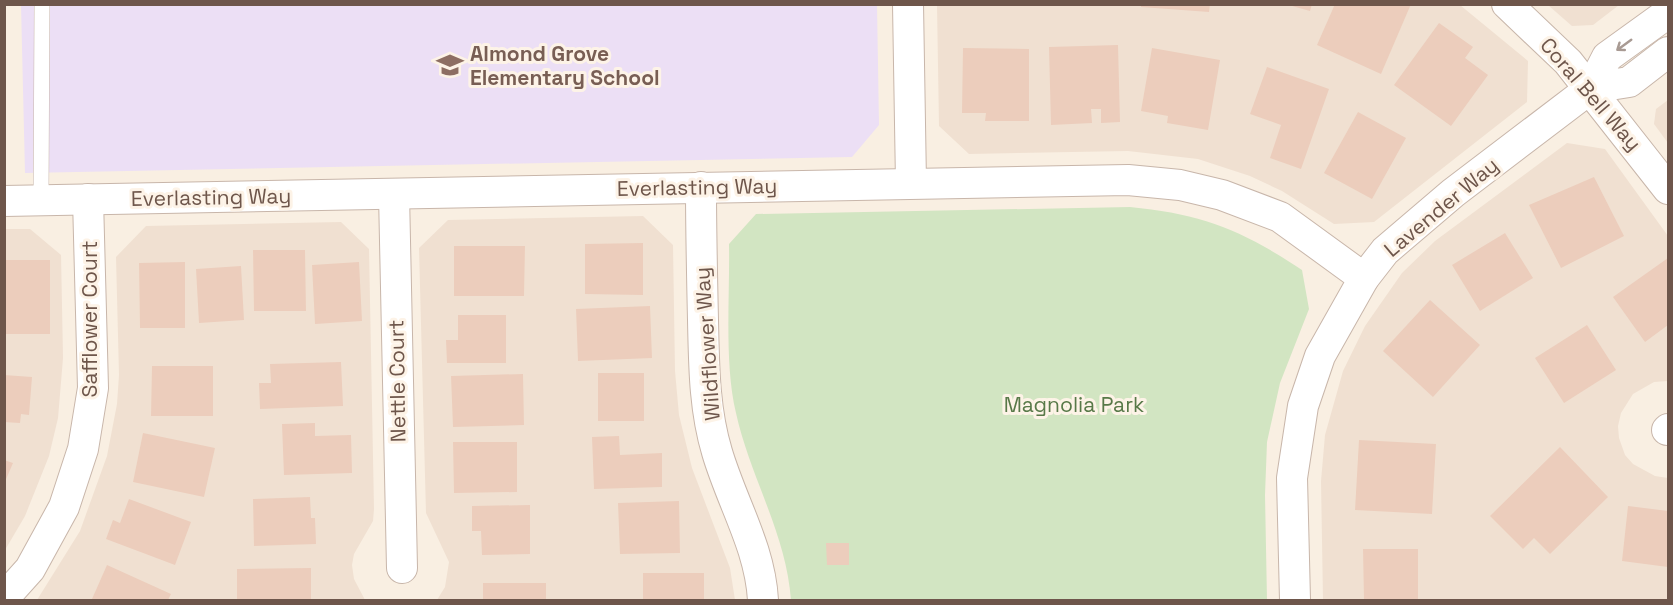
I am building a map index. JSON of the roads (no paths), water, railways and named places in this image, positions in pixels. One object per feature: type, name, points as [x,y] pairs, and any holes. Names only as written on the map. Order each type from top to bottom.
[{"type":"street","points":[[908,4],[911,183]]},
{"type":"street","name":"Coral Bell Way","points":[[1507,4],[1562,55],[1591,88],[1668,189]]},
{"type":"street","name":"Lavender Way","points":[[1295,600],[1292,478],[1303,406],[1320,356],[1364,278],[1385,251],[1453,193],[1591,88],[1607,57],[1668,12]]},
{"type":"street","name":"Lavender Way","points":[[1591,88],[1629,82],[1668,52]]},
{"type":"street","name":"Everlasting Way","points":[[4,201],[1128,180],[1180,185],[1222,195],[1280,217],[1364,278]]},
{"type":"street","name":"Wildflower Way","points":[[701,187],[704,368],[708,415],[717,453],[747,526],[762,580],[763,600]]},
{"type":"street","name":"Nettle Court","points":[[394,194],[402,568]]},
{"type":"street","name":"Safflower Court","points":[[4,598],[30,569],[64,507],[83,449],[93,388],[88,199]]},
{"type":"lane","points":[[41,200],[42,4]]},
{"type":"place","name":"Almond Grove Elementary School","points":[[450,65]]},
{"type":"park label","name":"Magnolia Park","points":[[1074,404]]}]
